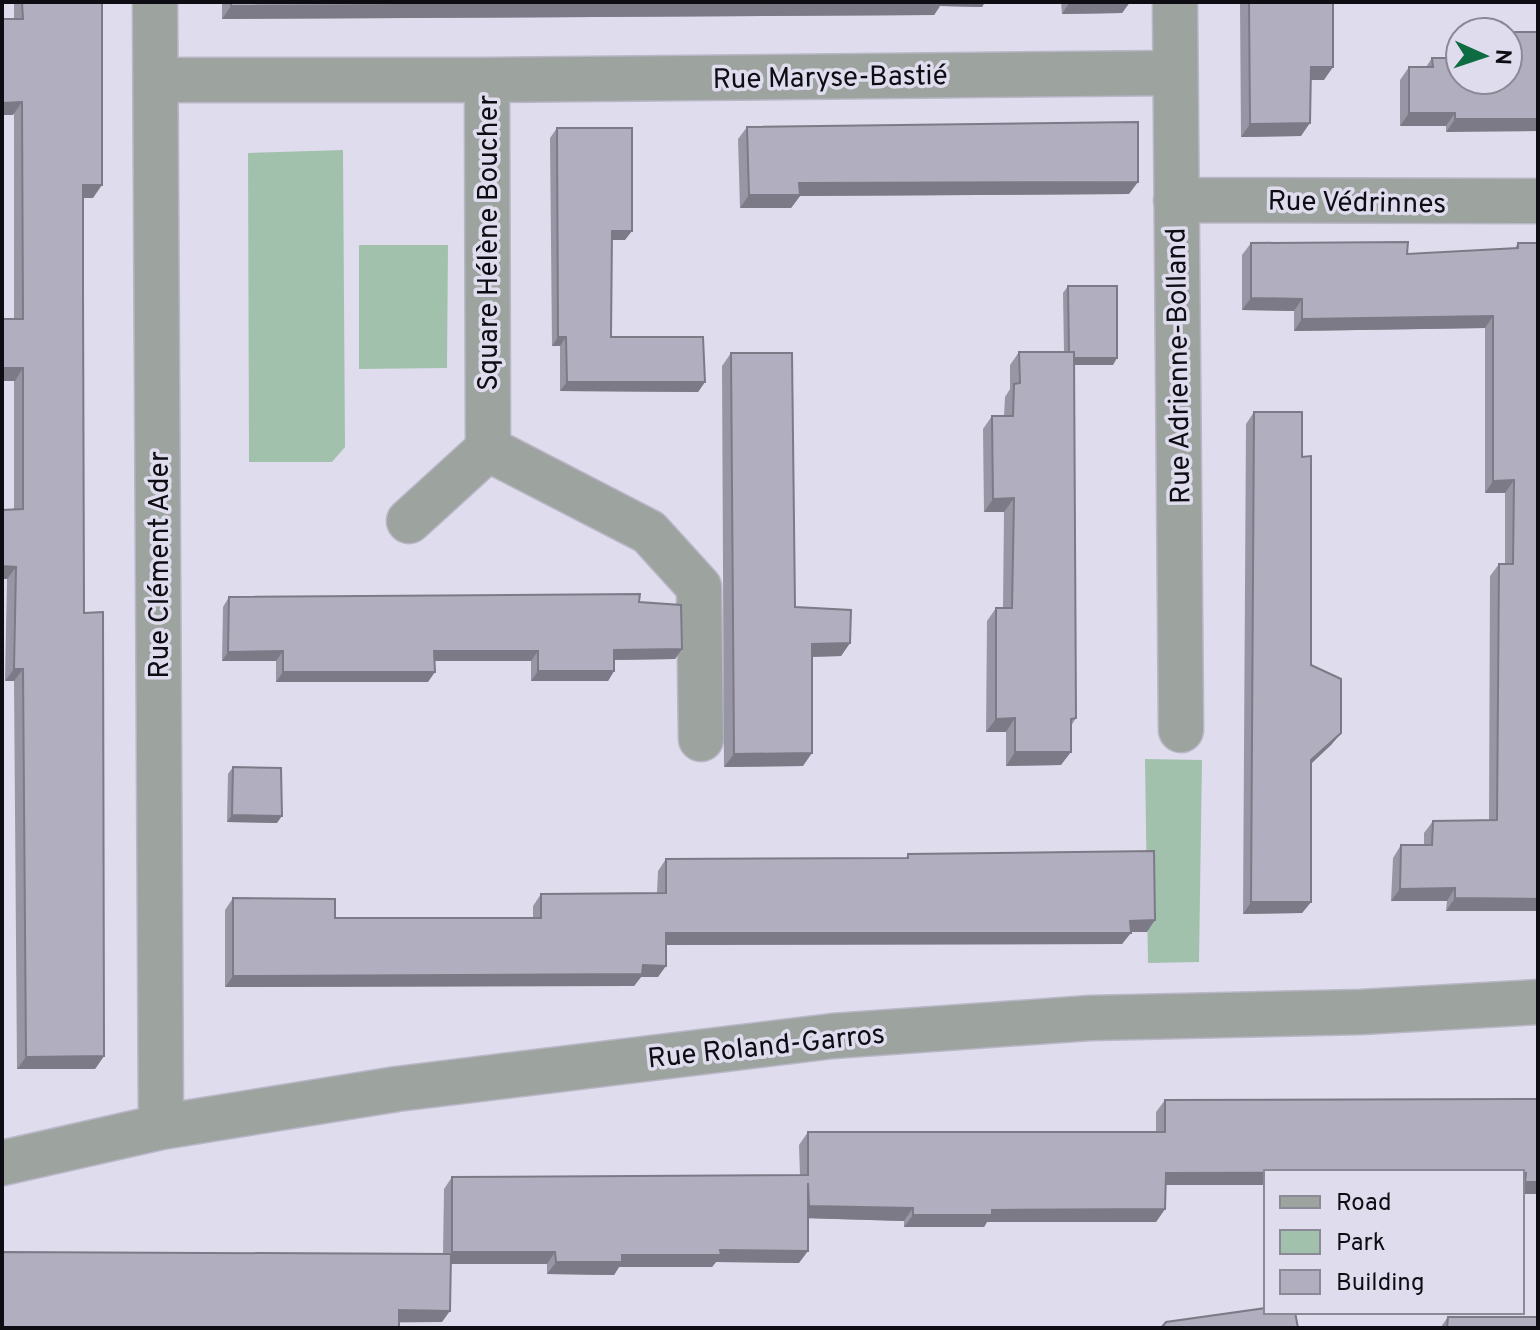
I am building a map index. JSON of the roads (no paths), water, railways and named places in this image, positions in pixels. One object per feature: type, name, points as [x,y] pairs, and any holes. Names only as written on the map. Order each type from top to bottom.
[{"type":"street","name":"Rue Clément Ader","points":[[155,2],[161,1127]]},
{"type":"street","name":"Rue Adrienne-Bolland","points":[[1175,2],[1173,73],[1181,730]]},
{"type":"street","name":"Rue Maryse-Bastié","points":[[487,80],[1173,73]]},
{"type":"street","name":"Square Hélène Boucher","points":[[156,80],[487,80],[488,449]]},
{"type":"street","name":"Rue Védrinnes","points":[[1176,200],[1538,201]]},
{"type":"street","points":[[409,521],[488,449],[649,532],[699,587],[701,739]]},
{"type":"street","name":"Rue Roland-Garros","points":[[2,1163],[161,1127],[397,1089],[833,1036],[1090,1018],[1361,1012],[1538,1002]]}]
